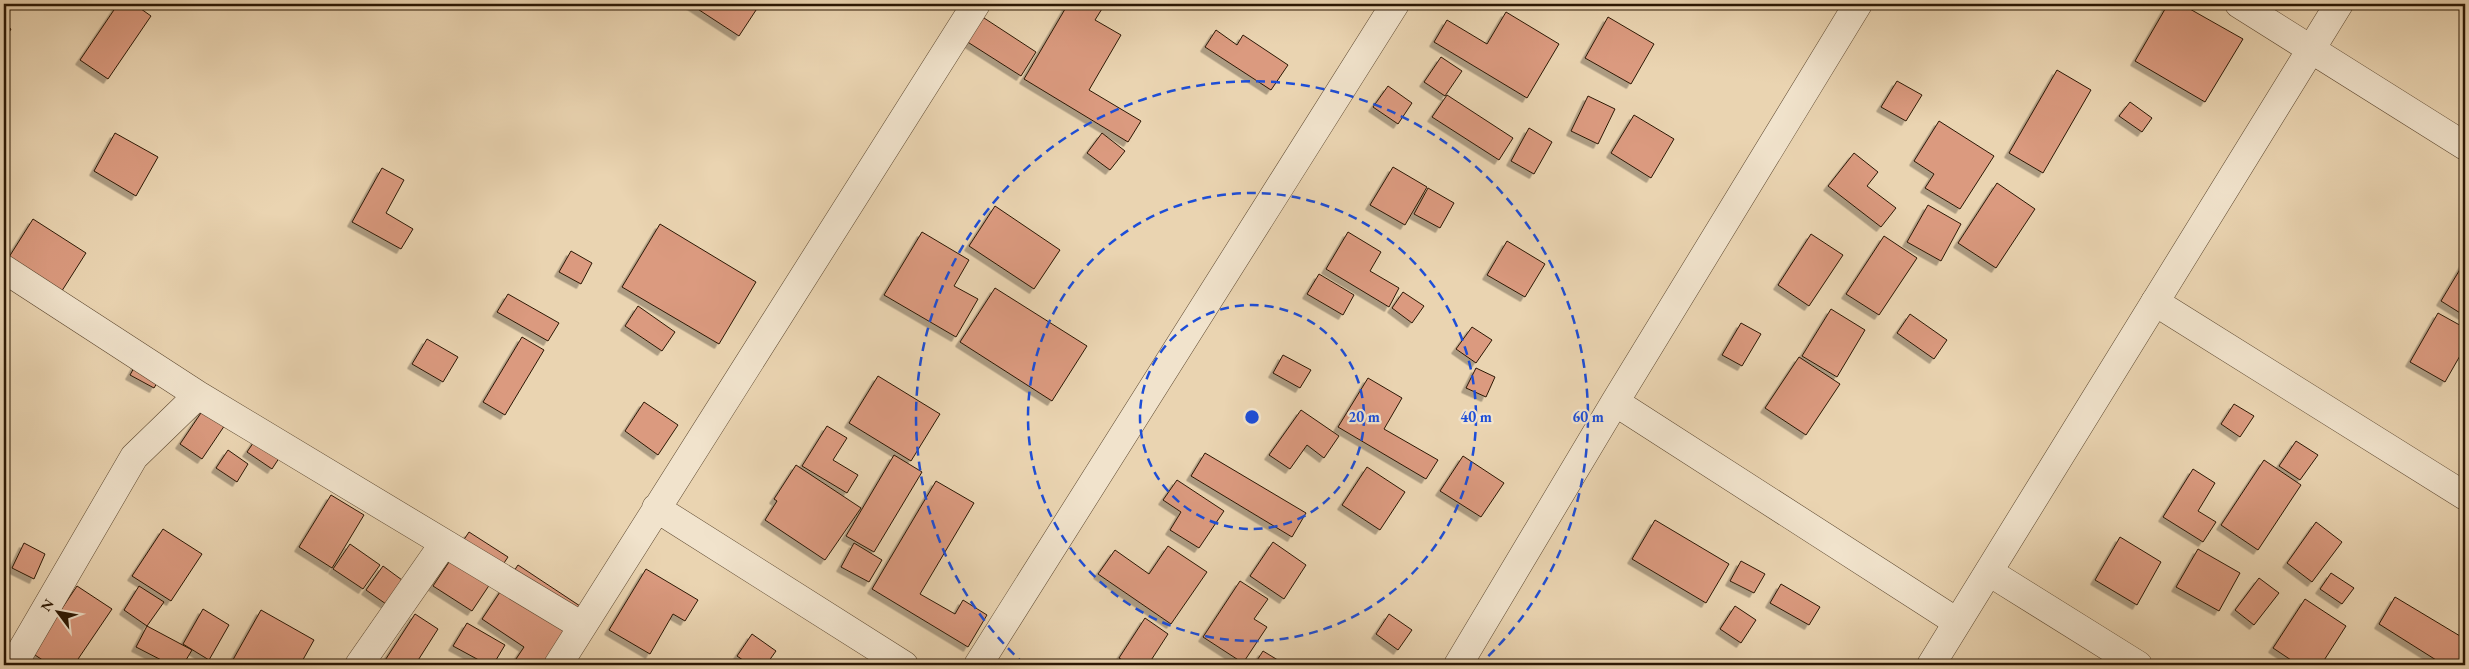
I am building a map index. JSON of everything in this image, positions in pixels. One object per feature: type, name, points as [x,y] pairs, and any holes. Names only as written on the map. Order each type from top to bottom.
[{"type":"street","points":[[558,665],[976,4]]},
{"type":"street","points":[[978,665],[1395,4]]},
{"type":"street","points":[[1458,665],[1615,402],[1858,4]]},
{"type":"street","points":[[2239,4],[2465,146]]},
{"type":"street","points":[[1931,665],[2339,4]]},
{"type":"street","points":[[4,269],[198,395],[582,626]]},
{"type":"street","points":[[2155,302],[2465,496]]},
{"type":"street","points":[[13,665],[134,457],[198,395]]},
{"type":"street","points":[[1615,402],[1957,622]]},
{"type":"street","points":[[656,508],[904,665]]},
{"type":"street","points":[[359,665],[444,543]]},
{"type":"street","points":[[1989,572],[2138,665]]},
{"type":"building","points":[[118,4],[134,4],[151,16],[108,79],[80,60]]},
{"type":"building","points":[[690,4],[760,4],[739,36]]},
{"type":"building","points":[[1068,4],[1105,4],[1095,20],[1121,35],[1089,90],[1141,121],[1128,142],[1024,79]]},
{"type":"building","points":[[2168,4],[2181,4],[2243,39],[2205,102],[2135,61]]},
{"type":"building","points":[[1506,12],[1559,44],[1527,98],[1434,42],[1447,20],[1487,44]]},
{"type":"building","points":[[981,16],[1036,52],[1021,76],[966,41]]},
{"type":"building","points":[[1608,17],[1654,44],[1631,84],[1585,58]]},
{"type":"building","points":[[4,25],[11,29],[4,41]]},
{"type":"building","points":[[1216,30],[1237,45],[1243,35],[1288,65],[1271,90],[1205,47]]},
{"type":"building","points":[[1441,57],[1462,71],[1445,96],[1424,82]]},
{"type":"building","points":[[2057,70],[2091,90],[2043,173],[2009,153]]},
{"type":"building","points":[[1897,81],[1922,95],[1906,121],[1881,107]]},
{"type":"building","points":[[1388,86],[1412,103],[1398,124],[1373,107]]},
{"type":"building","points":[[1447,95],[1513,138],[1499,160],[1432,117]]},
{"type":"building","points":[[1588,96],[1615,109],[1598,144],[1571,131]]},
{"type":"building","points":[[2130,102],[2152,118],[2142,132],[2119,116]]},
{"type":"building","points":[[1634,115],[1674,139],[1651,178],[1611,153]]},
{"type":"building","points":[[1939,121],[1994,156],[1960,209],[1925,188],[1934,174],[1914,161]]},
{"type":"building","points":[[1529,128],[1552,142],[1534,174],[1511,161]]},
{"type":"building","points":[[115,133],[158,157],[136,196],[94,171]]},
{"type":"building","points":[[1102,133],[1125,151],[1110,170],[1087,153]]},
{"type":"building","points":[[1854,153],[1878,172],[1867,186],[1896,208],[1881,227],[1828,186]]},
{"type":"building","points":[[1393,167],[1427,187],[1405,225],[1370,205]]},
{"type":"building","points":[[382,168],[404,180],[386,213],[413,229],[401,249],[352,222]]},
{"type":"building","points":[[1997,183],[2035,209],[1996,268],[1958,243]]},
{"type":"building","points":[[1428,188],[1454,203],[1440,228],[1414,214]]},
{"type":"building","points":[[1928,205],[1961,224],[1941,261],[1907,242]]},
{"type":"building","points":[[995,206],[1060,250],[1034,289],[969,246]]},
{"type":"building","points":[[33,219],[86,253],[51,308],[4,265]]},
{"type":"building","points":[[660,224],[756,282],[719,344],[622,287]]},
{"type":"building","points":[[922,232],[969,260],[954,286],[978,299],[956,337],[884,295]]},
{"type":"building","points":[[1348,232],[1381,252],[1370,271],[1399,288],[1389,307],[1326,269]]},
{"type":"building","points":[[1811,234],[1843,255],[1809,306],[1778,285]]},
{"type":"building","points":[[1884,236],[1917,258],[1879,315],[1846,294]]},
{"type":"building","points":[[1507,241],[1545,264],[1525,297],[1487,275]]},
{"type":"building","points":[[571,251],[592,263],[581,284],[559,272]]},
{"type":"building","points":[[2465,261],[2465,316],[2441,301]]},
{"type":"building","points":[[1319,274],[1354,295],[1343,315],[1307,294]]},
{"type":"building","points":[[995,288],[1087,346],[1052,401],[960,342]]},
{"type":"building","points":[[1403,292],[1424,306],[1412,323],[1392,308]]},
{"type":"building","points":[[508,294],[559,323],[548,341],[497,312]]},
{"type":"building","points":[[638,306],[675,332],[662,351],[625,326]]},
{"type":"building","points":[[1831,309],[1865,330],[1837,377],[1802,356]]},
{"type":"building","points":[[2438,313],[2465,328],[2465,347],[2445,382],[2410,362]]},
{"type":"building","points":[[1910,314],[1947,340],[1934,359],[1897,333]]},
{"type":"building","points":[[1741,323],[1761,334],[1742,366],[1722,355]]},
{"type":"building","points":[[1472,327],[1492,340],[1476,363],[1456,349]]},
{"type":"building","points":[[522,337],[544,350],[505,415],[483,402]]},
{"type":"building","points":[[427,339],[458,357],[443,382],[412,364]]},
{"type":"building","points":[[1283,355],[1311,370],[1300,388],[1273,373]]},
{"type":"building","points":[[140,357],[164,371],[154,388],[130,375]]},
{"type":"building","points":[[1799,357],[1840,384],[1806,435],[1765,408]]},
{"type":"building","points":[[1476,368],[1495,377],[1486,397],[1466,388]]},
{"type":"building","points":[[878,376],[940,414],[911,461],[849,423]]},
{"type":"building","points":[[1368,378],[1402,398],[1384,429],[1438,460],[1426,479],[1338,427]]},
{"type":"building","points":[[644,402],[678,425],[658,455],[625,431]]},
{"type":"building","points":[[207,404],[229,419],[202,459],[180,444]]},
{"type":"building","points":[[2234,404],[2254,416],[2240,437],[2221,424]]},
{"type":"building","points":[[1301,410],[1339,436],[1324,458],[1307,445],[1290,469],[1269,455]]},
{"type":"building","points":[[827,426],[847,438],[833,460],[858,475],[847,493],[802,466]]},
{"type":"building","points":[[260,433],[285,449],[272,469],[247,452]]},
{"type":"building","points":[[2296,441],[2318,455],[2300,480],[2279,466]]},
{"type":"building","points":[[228,450],[248,464],[237,482],[216,468]]},
{"type":"building","points":[[1205,453],[1306,513],[1292,537],[1191,476]]},
{"type":"building","points":[[894,455],[922,472],[874,552],[846,536]]},
{"type":"building","points":[[1463,456],[1504,483],[1481,517],[1440,491]]},
{"type":"building","points":[[2264,460],[2301,485],[2258,550],[2221,525]]},
{"type":"building","points":[[796,465],[861,508],[825,560],[765,520],[777,501],[774,499]]},
{"type":"building","points":[[1367,467],[1405,492],[1380,530],[1342,505]]},
{"type":"building","points":[[2193,469],[2215,483],[2198,511],[2216,522],[2203,542],[2163,517]]},
{"type":"building","points":[[1177,480],[1224,511],[1199,548],[1170,530],[1181,512],[1163,500]]},
{"type":"building","points":[[936,481],[974,503],[920,594],[955,614],[963,600],[987,615],[968,647],[872,589]]},
{"type":"building","points":[[331,495],[364,515],[332,568],[299,547]]},
{"type":"building","points":[[1655,520],[1729,564],[1706,603],[1632,559]]},
{"type":"building","points":[[2316,522],[2342,542],[2312,582],[2287,563]]},
{"type":"building","points":[[163,529],[202,554],[171,601],[132,576]]},
{"type":"building","points":[[469,532],[508,557],[472,611],[433,586]]},
{"type":"building","points":[[2120,537],[2161,562],[2137,605],[2095,580]]},
{"type":"building","points":[[1273,542],[1306,565],[1284,599],[1250,576]]},
{"type":"building","points":[[24,543],[45,554],[34,579],[12,568]]},
{"type":"building","points":[[854,543],[882,560],[869,582],[841,567]]},
{"type":"building","points":[[350,544],[380,565],[363,589],[333,569]]},
{"type":"building","points":[[1168,546],[1207,572],[1171,624],[1098,574],[1115,550],[1149,574]]},
{"type":"building","points":[[2198,549],[2240,573],[2219,611],[2176,587]]},
{"type":"building","points":[[1741,561],[1765,574],[1754,593],[1730,581]]},
{"type":"building","points":[[518,565],[583,608],[545,665],[512,665],[524,647],[482,619]]},
{"type":"building","points":[[383,566],[402,580],[386,604],[366,590]]},
{"type":"building","points":[[646,569],[698,600],[685,621],[673,614],[650,654],[609,630]]},
{"type":"building","points":[[2331,573],[2354,588],[2342,604],[2320,589]]},
{"type":"building","points":[[2259,578],[2279,593],[2254,625],[2235,610]]},
{"type":"building","points":[[1240,581],[1268,599],[1254,619],[1267,627],[1243,663],[1203,637]]},
{"type":"building","points":[[1781,584],[1820,607],[1809,625],[1770,603]]},
{"type":"building","points":[[77,586],[112,609],[74,665],[50,665],[32,653]]},
{"type":"building","points":[[139,586],[164,602],[147,626],[124,610]]},
{"type":"building","points":[[2395,597],[2465,639],[2465,665],[2444,665],[2379,624]]},
{"type":"building","points":[[2305,599],[2346,626],[2321,665],[2288,665],[2291,660],[2273,648]]},
{"type":"building","points":[[1735,606],[1756,620],[1741,643],[1720,629]]},
{"type":"building","points":[[203,609],[229,625],[209,660],[183,644]]},
{"type":"building","points":[[261,610],[314,640],[300,665],[230,665]]},
{"type":"building","points":[[415,614],[438,629],[415,665],[382,665]]},
{"type":"building","points":[[1389,614],[1412,630],[1398,650],[1376,634]]},
{"type":"building","points":[[1145,618],[1168,634],[1148,665],[1131,665],[1119,658]]},
{"type":"building","points":[[467,623],[505,645],[493,665],[488,665],[453,646]]},
{"type":"building","points":[[147,626],[192,650],[183,665],[171,665],[136,647]]},
{"type":"building","points":[[752,634],[776,651],[766,665],[750,665],[737,656]]},
{"type":"building","points":[[1263,651],[1286,665],[1254,665]]}]
